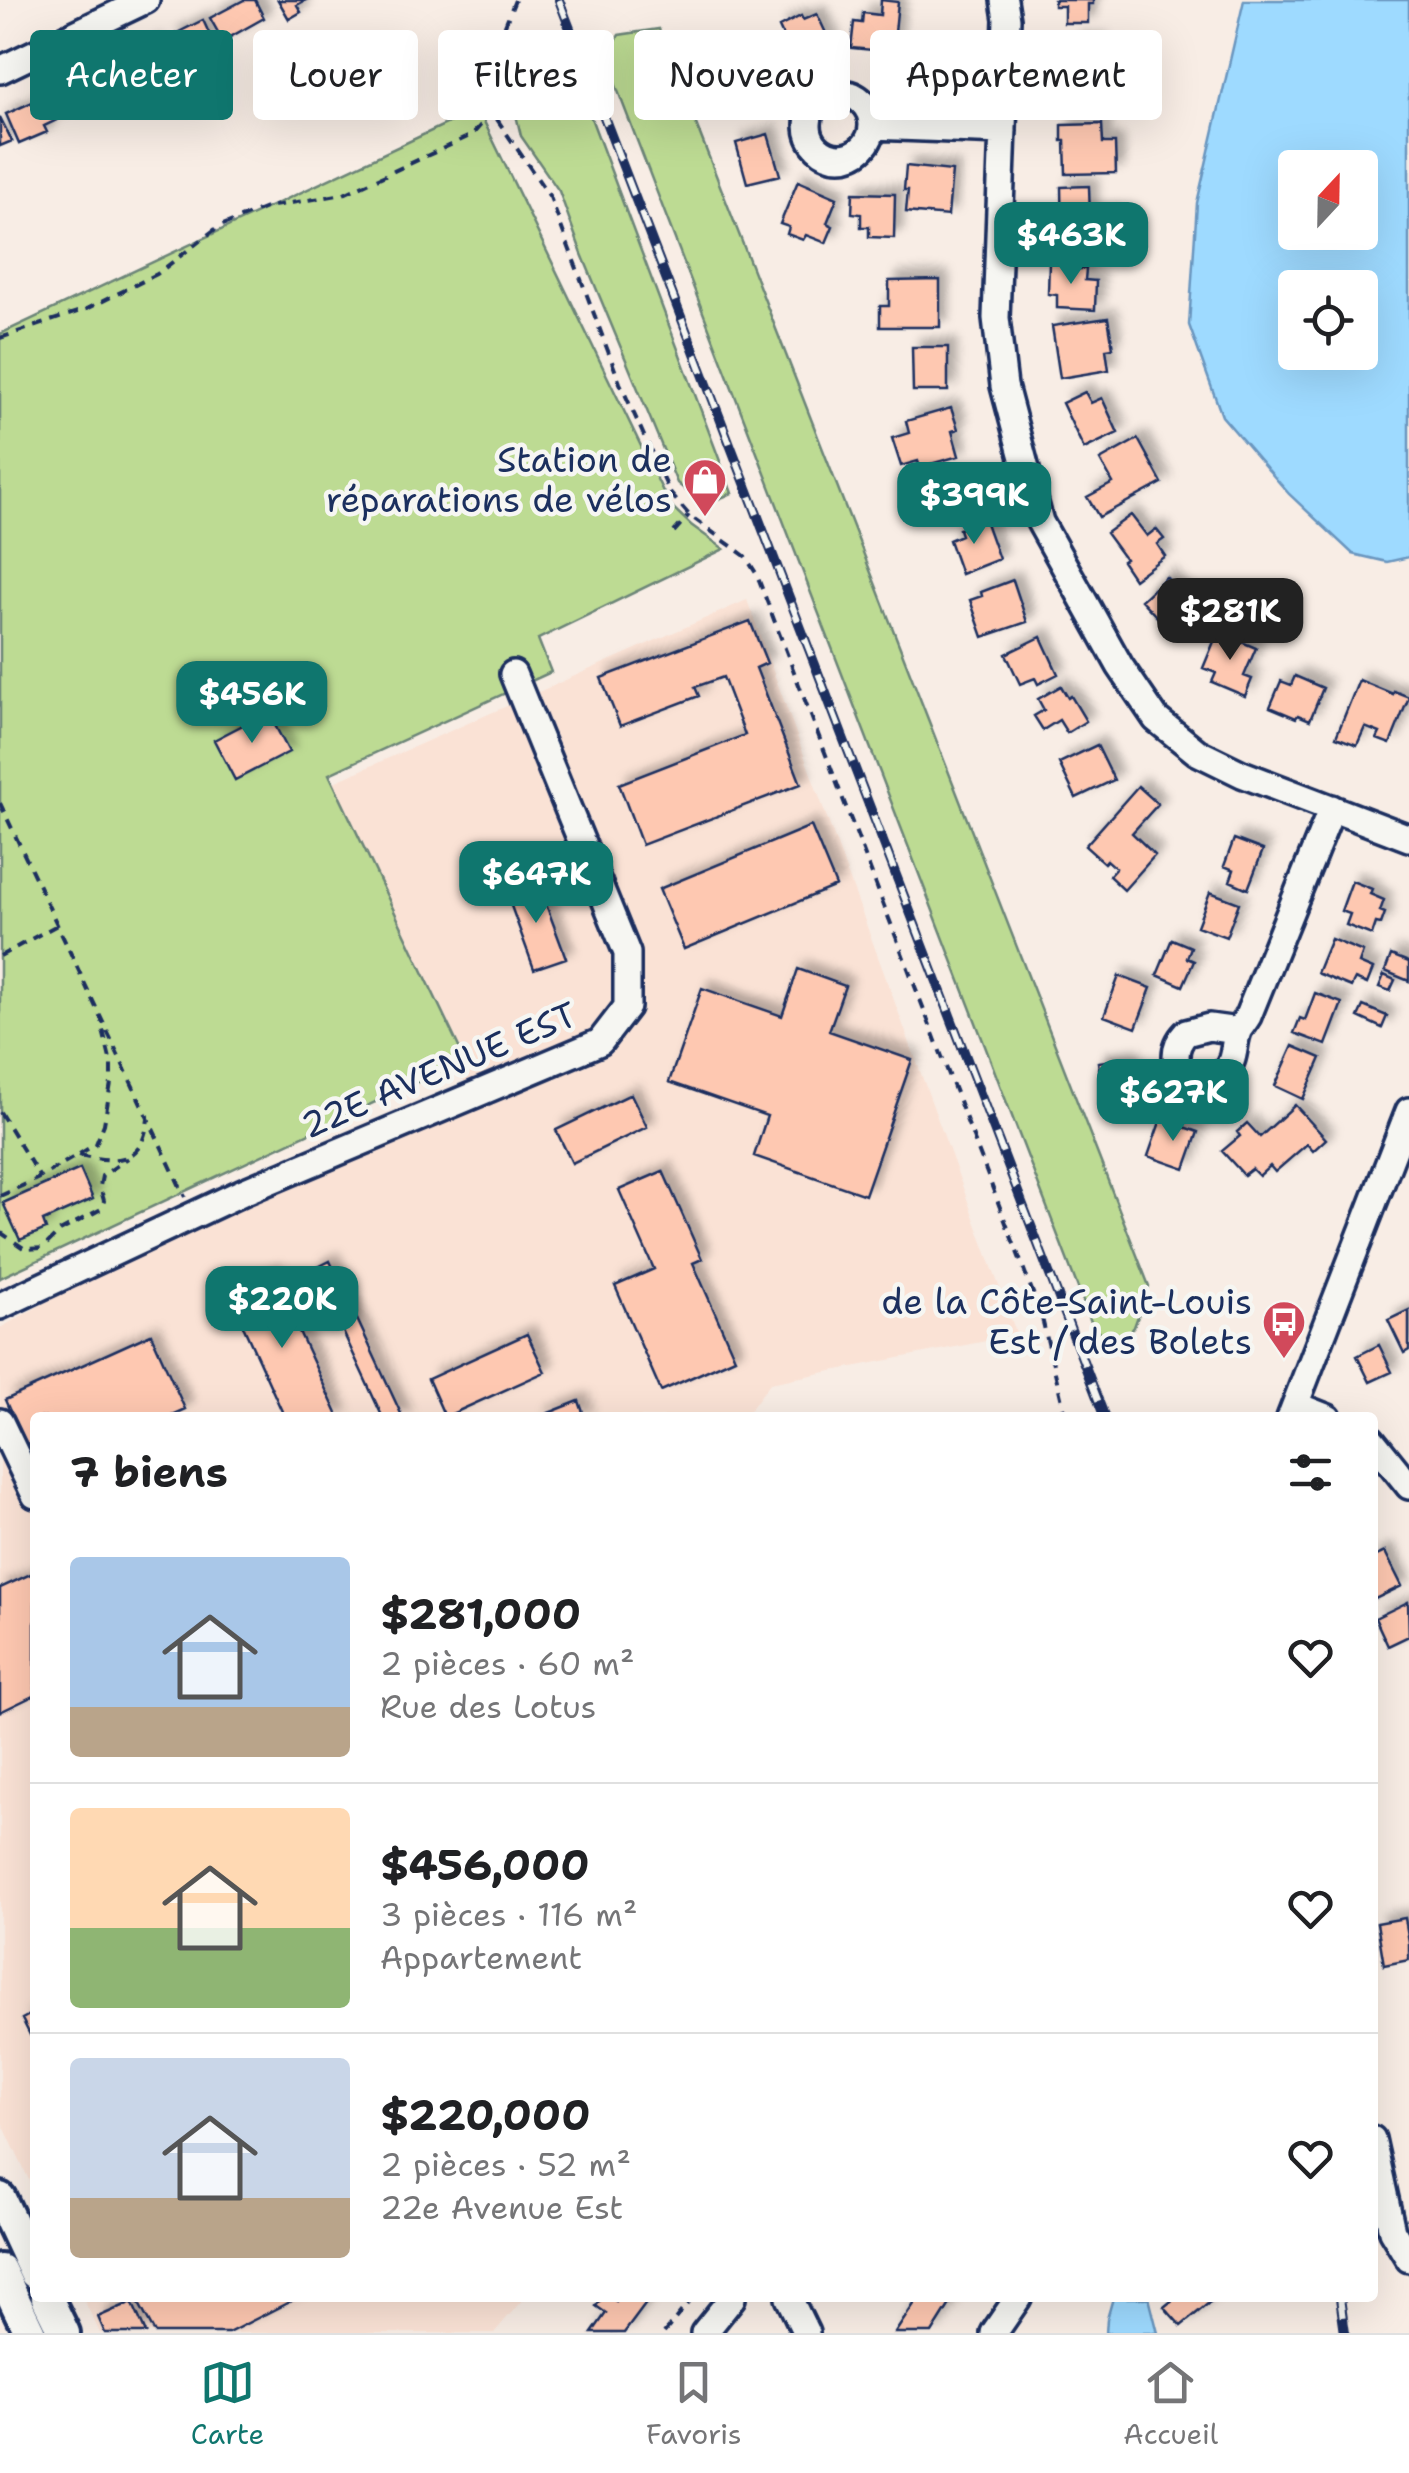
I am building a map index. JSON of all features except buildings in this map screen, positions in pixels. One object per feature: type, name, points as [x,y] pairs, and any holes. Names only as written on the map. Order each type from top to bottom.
[{"type":"main road","points":[[0,2198],[30,2262]]},
{"type":"main road","points":[[0,2270],[30,2333]]},
{"type":"main road","points":[[49,2302],[64,2333]]},
{"type":"street","points":[[0,70],[99,10],[146,0]]},
{"type":"street","points":[[1004,0],[996,318],[1004,386],[1040,522],[1120,666],[1156,718],[1197,752],[1242,774],[1409,838]]},
{"type":"street","points":[[872,126],[1003,131]]},
{"type":"street","name":"22E AVENUE EST","points":[[0,1306],[243,1192],[600,1042],[627,1007],[628,953],[513,674]]},
{"type":"street","points":[[1238,1031],[1248,1016],[1332,808]]},
{"type":"street","points":[[1292,1411],[1409,1112]]},
{"type":"street","points":[[0,1422],[30,1485]]},
{"type":"street","points":[[1378,1447],[1409,1486]]},
{"type":"street","points":[[1378,2167],[1392,2231],[1409,2259]]},
{"type":"street","points":[[704,2333],[729,2302]]},
{"type":"street","points":[[791,2302],[806,2333]]},
{"type":"street","points":[[994,2333],[1015,2302]]},
{"type":"path","points":[[504,30],[516,0]]},
{"type":"path","points":[[0,338],[89,308],[157,274],[218,227],[268,207],[344,194],[472,135],[485,120]]},
{"type":"path","points":[[497,120],[550,197],[626,396],[670,492],[689,514],[741,553],[756,573],[1036,1302],[1065,1412]]},
{"type":"path","points":[[674,532],[689,514]]},
{"type":"path","points":[[0,803],[194,1215]]},
{"type":"path","points":[[0,956],[57,924]]},
{"type":"path","points":[[0,1199],[9,1190],[96,1144],[112,1084],[99,1014]]},
{"type":"path","points":[[0,1112],[40,1177]]},
{"type":"path","points":[[0,1232],[26,1249],[42,1248],[60,1231],[101,1209],[102,1176],[142,1146],[148,1118]]},
{"type":"path","points":[[79,1156],[128,1158]]},
{"type":"path","points":[[664,2333],[689,2302]]},
{"type":"shaded area","points":[[747,600],[1017,1335],[770,1383],[749,1412],[30,1412],[30,2182],[0,2118],[0,1328],[160,1238],[475,1105],[332,783]]},
{"type":"shaded area","points":[[85,2302],[521,2302],[494,2333],[100,2333]]},
{"type":"green space","points":[[634,33],[634,120],[694,120],[1149,1286],[1134,1327],[1123,1340],[1107,1340],[1093,1327],[614,81],[614,44],[619,35]]},
{"type":"green space","points":[[455,120],[483,120],[669,504],[724,549],[538,639],[551,672],[329,774],[465,1060],[0,1278],[0,334]]},
{"type":"green space","points":[[517,120],[592,120],[732,493],[703,501],[677,483],[559,191],[521,136]]},
{"type":"water","points":[[1244,0],[1409,0],[1409,557],[1387,562],[1353,554],[1289,494],[1222,416],[1189,325],[1197,203]]},
{"type":"water","points":[[1112,2302],[1150,2302],[1158,2333],[1106,2333]]},
{"type":"railway","points":[[559,0],[1103,1412]]},
{"type":"railway","points":[[1341,2302],[1345,2333]]},
{"type":"place","name":"Station de réparations de vélos","points":[[705,518]]},
{"type":"place","name":"de la Côte-Saint-Louis Est / des Bolets","points":[[1284,1360]]}]
